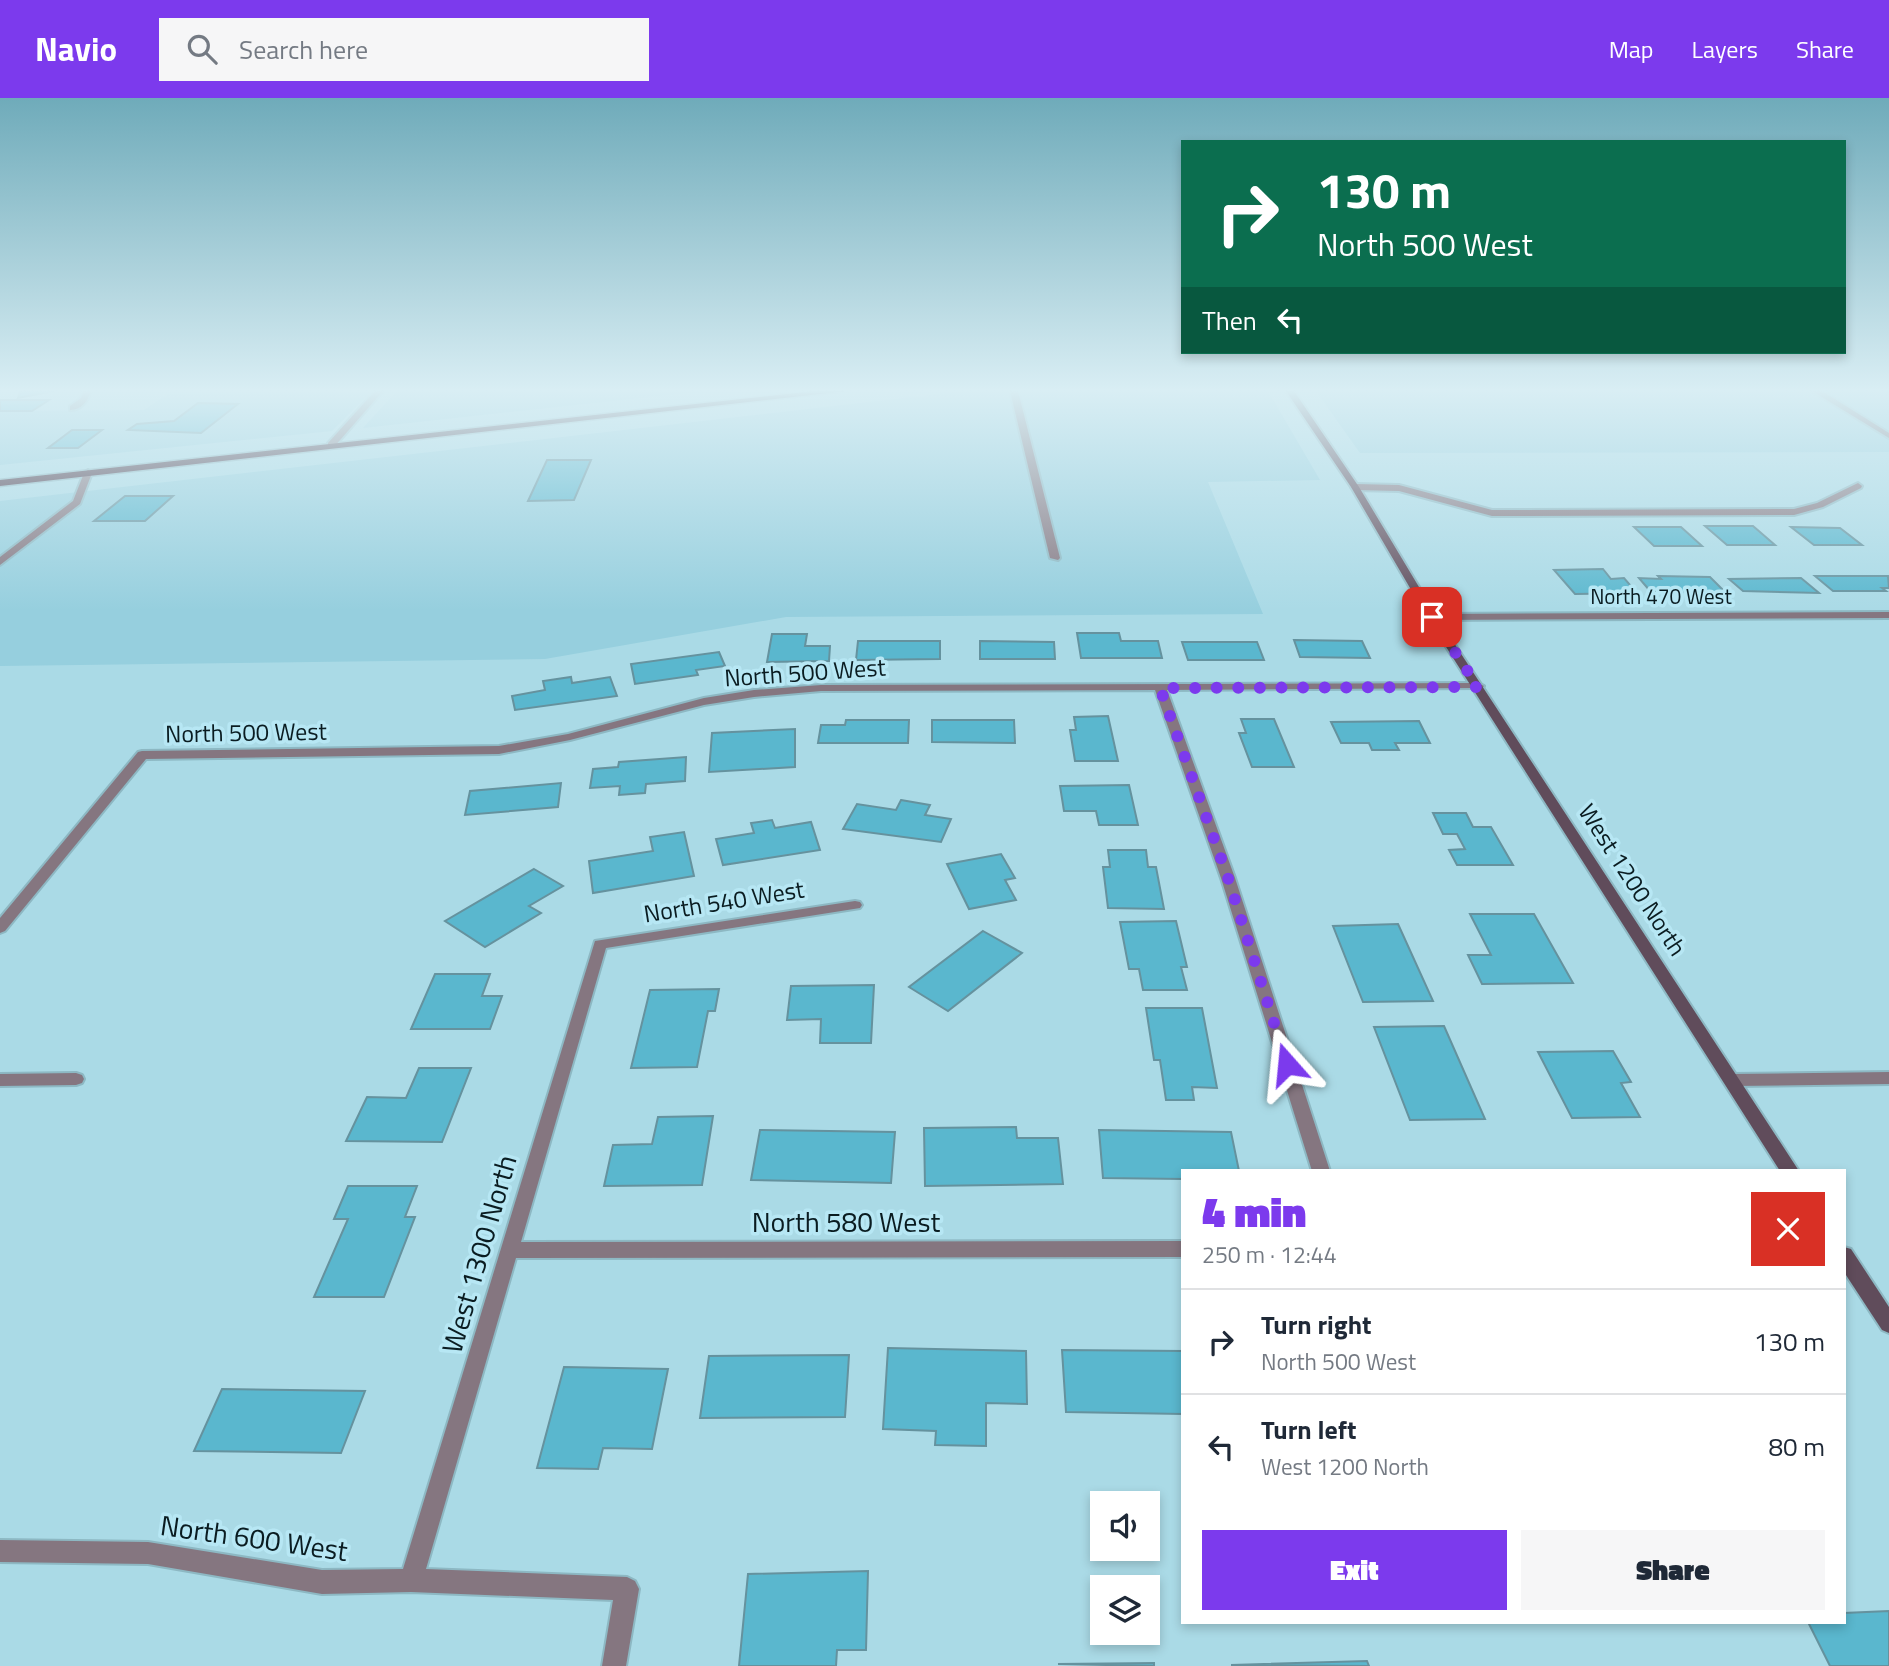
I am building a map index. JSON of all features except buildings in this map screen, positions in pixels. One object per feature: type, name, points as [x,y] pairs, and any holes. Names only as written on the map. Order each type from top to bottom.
[{"type":"main road","points":[[0,482],[165,464]]},
{"type":"street","points":[[1032,464],[1055,558]]},
{"type":"street","name":"West 1200 North","points":[[1340,464],[1432,617],[1789,1169]]},
{"type":"street","points":[[0,562],[77,502],[88,473]]},
{"type":"street","points":[[1355,487],[1399,488],[1492,513],[1534,513],[1794,512],[1820,505],[1858,486]]},
{"type":"street","name":"North 470 West","points":[[1432,617],[1889,615]]},
{"type":"street","name":"North 500 West","points":[[0,928],[142,755],[499,750],[555,742],[688,705],[775,691],[821,688],[1478,687]]},
{"type":"street","points":[[1160,688],[1228,878],[1320,1169]]},
{"type":"street","name":"North 540 West","points":[[600,944],[855,905]]},
{"type":"street","name":"West 1300 North","points":[[411,1580],[600,944]]},
{"type":"street","points":[[0,1080],[76,1079]]},
{"type":"street","points":[[1732,1080],[1889,1079]]},
{"type":"street","name":"North 580 West","points":[[510,1250],[1181,1249]]},
{"type":"street","points":[[1846,1258],[1889,1324]]},
{"type":"street","name":"North 600 West","points":[[0,1551],[148,1553],[322,1582],[411,1580],[627,1589],[614,1666]]},
{"type":"shaded area","points":[[323,464],[1311,464],[1320,480],[1208,482],[1263,614],[786,617],[545,659],[0,666],[0,501]]},
{"type":"route","points":[[1287,1064],[1228,878],[1160,688],[1478,687],[1432,617]]}]
